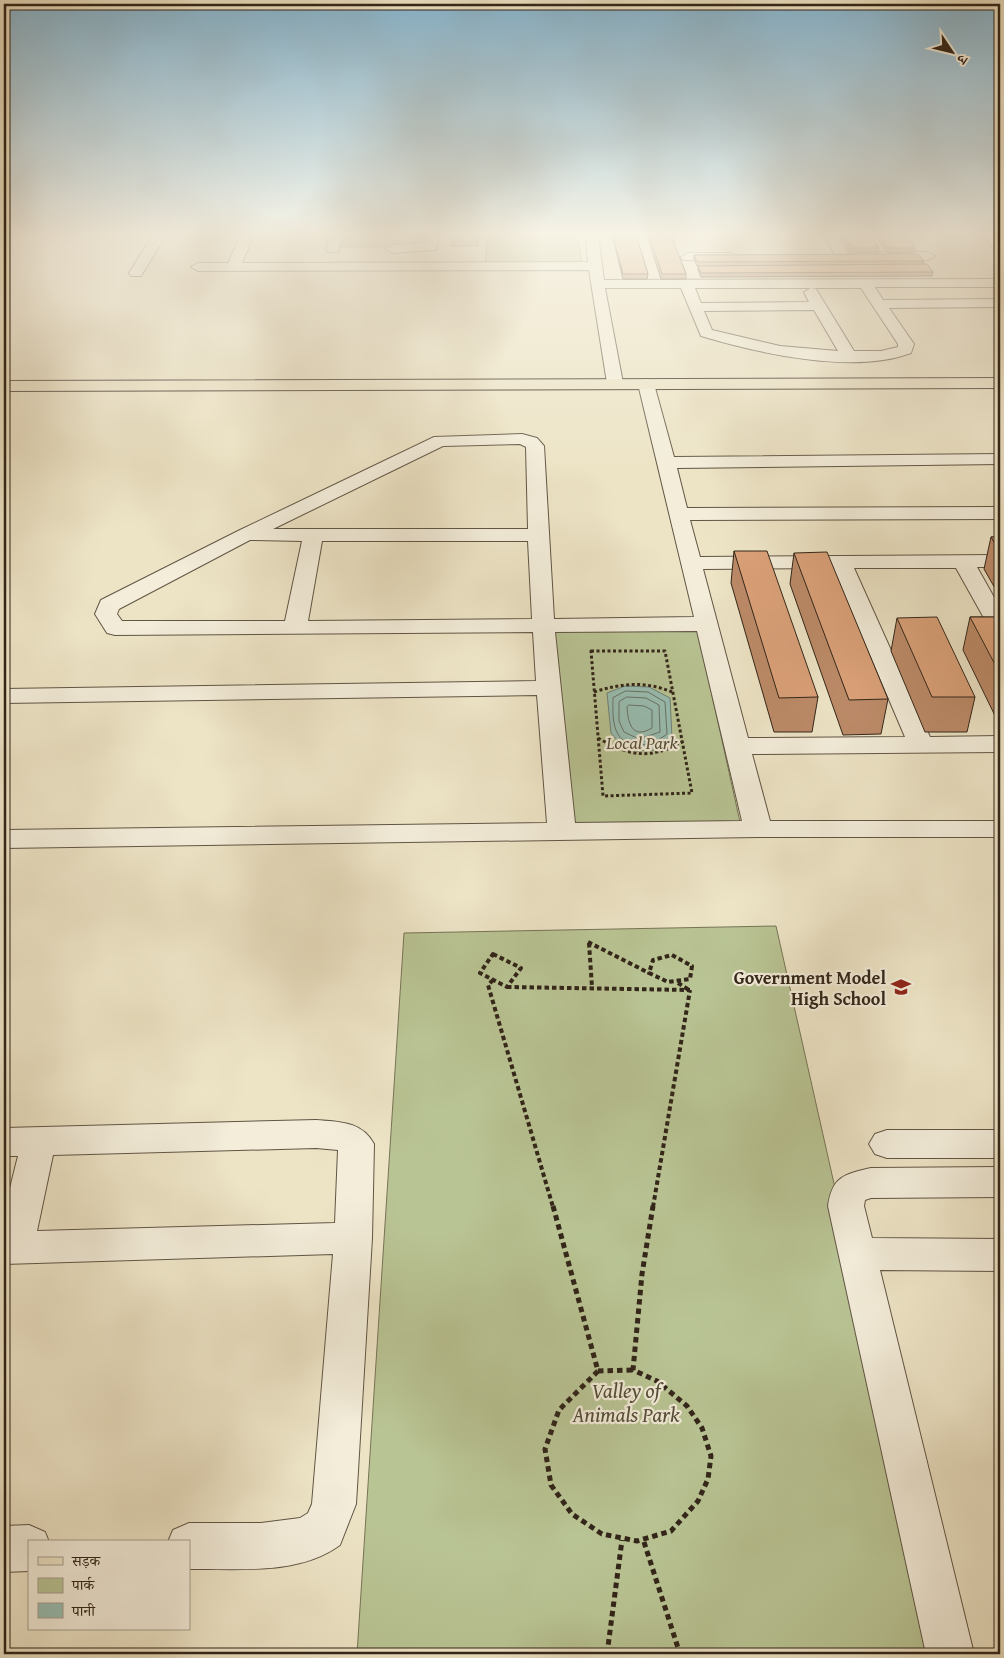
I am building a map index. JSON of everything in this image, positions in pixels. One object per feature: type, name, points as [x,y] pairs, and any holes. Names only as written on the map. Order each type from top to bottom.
[{"type":"main road","points":[[4,386],[1000,383]]},
{"type":"street","points":[[601,312],[615,383]]},
{"type":"street","points":[[696,312],[706,333],[776,352],[850,357],[879,356],[904,350],[906,344],[885,312]]},
{"type":"street","points":[[762,312],[776,352]]},
{"type":"street","points":[[823,312],[841,346],[850,357]]},
{"type":"street","points":[[890,320],[908,320]]},
{"type":"street","points":[[646,384],[758,828]]},
{"type":"street","points":[[562,833],[542,626],[536,535],[534,446],[531,442],[522,440],[440,441],[245,535],[109,605],[106,614],[115,628],[294,628],[542,626],[706,624]]},
{"type":"street","points":[[666,463],[1000,459]]},
{"type":"street","points":[[678,514],[1000,512]]},
{"type":"street","points":[[245,535],[536,535]]},
{"type":"street","points":[[294,628],[314,535]]},
{"type":"street","points":[[963,561],[1000,627]]},
{"type":"street","points":[[691,563],[1000,561]]},
{"type":"street","points":[[841,562],[920,745]]},
{"type":"street","points":[[4,696],[548,688]]},
{"type":"street","points":[[737,746],[1000,744]]},
{"type":"street","points":[[4,839],[562,833],[758,828],[1000,829]]},
{"type":"street","points":[[190,1546],[304,1542],[324,1530],[334,1504],[353,1238],[356,1144],[344,1136],[21,1141],[9,1248],[353,1238]]},
{"type":"street","points":[[887,1144],[1000,1144]]},
{"type":"street","points":[[950,1654],[846,1206],[848,1193],[857,1186],[871,1183],[1000,1182]]},
{"type":"street","points":[[857,1254],[1000,1255]]},
{"type":"street","points":[[4,1549],[28,1548]]},
{"type":"path","points":[[591,651],[664,651],[692,793],[603,796],[594,692],[591,651]]},
{"type":"path","points":[[594,692],[624,682],[656,685],[672,692]]},
{"type":"path","points":[[598,738],[628,754],[652,754],[671,750],[682,742]]},
{"type":"path","points":[[592,987],[588,942],[666,983],[690,979],[692,966],[672,955],[653,960],[649,973]]},
{"type":"path","points":[[507,987],[521,968],[494,954],[480,973],[507,987],[690,990]]},
{"type":"path","points":[[493,980],[488,985],[584,1314],[598,1371]]},
{"type":"path","points":[[678,982],[690,990]]},
{"type":"path","points":[[664,989],[666,983]]},
{"type":"path","points":[[633,1370],[636,1315],[668,1122],[681,1057],[690,990]]},
{"type":"path","points":[[633,1370],[645,1374],[670,1389],[695,1415],[704,1432],[712,1462],[704,1490],[695,1506],[683,1521],[644,1542],[622,1540],[597,1532],[575,1518],[552,1490],[544,1460],[544,1439],[552,1418],[563,1401],[578,1384],[598,1371],[633,1370]]},
{"type":"path","points":[[607,1654],[622,1540]]},
{"type":"path","points":[[644,1542],[680,1654]]},
{"type":"green space","name":"Local Park","points":[[552,631],[698,631],[740,822],[570,825]]},
{"type":"green space","name":"Valley of Animals Park","points":[[776,926],[940,1654],[357,1654],[404,933]]},
{"type":"water","points":[[625,686],[649,687],[670,698],[672,737],[654,750],[637,751],[621,745],[611,733],[607,693]]},
{"type":"building","points":[[991,537],[1000,537],[1000,552]]},
{"type":"building","points":[[734,551],[767,551],[818,697],[779,698]]},
{"type":"building","points":[[827,552],[888,699],[849,700],[794,553]]},
{"type":"building","points":[[937,617],[975,697],[932,697],[897,618]]},
{"type":"building","points":[[970,617],[1000,617],[1000,674]]},
{"type":"place","name":"Government Model High School","points":[[901,987]]}]
